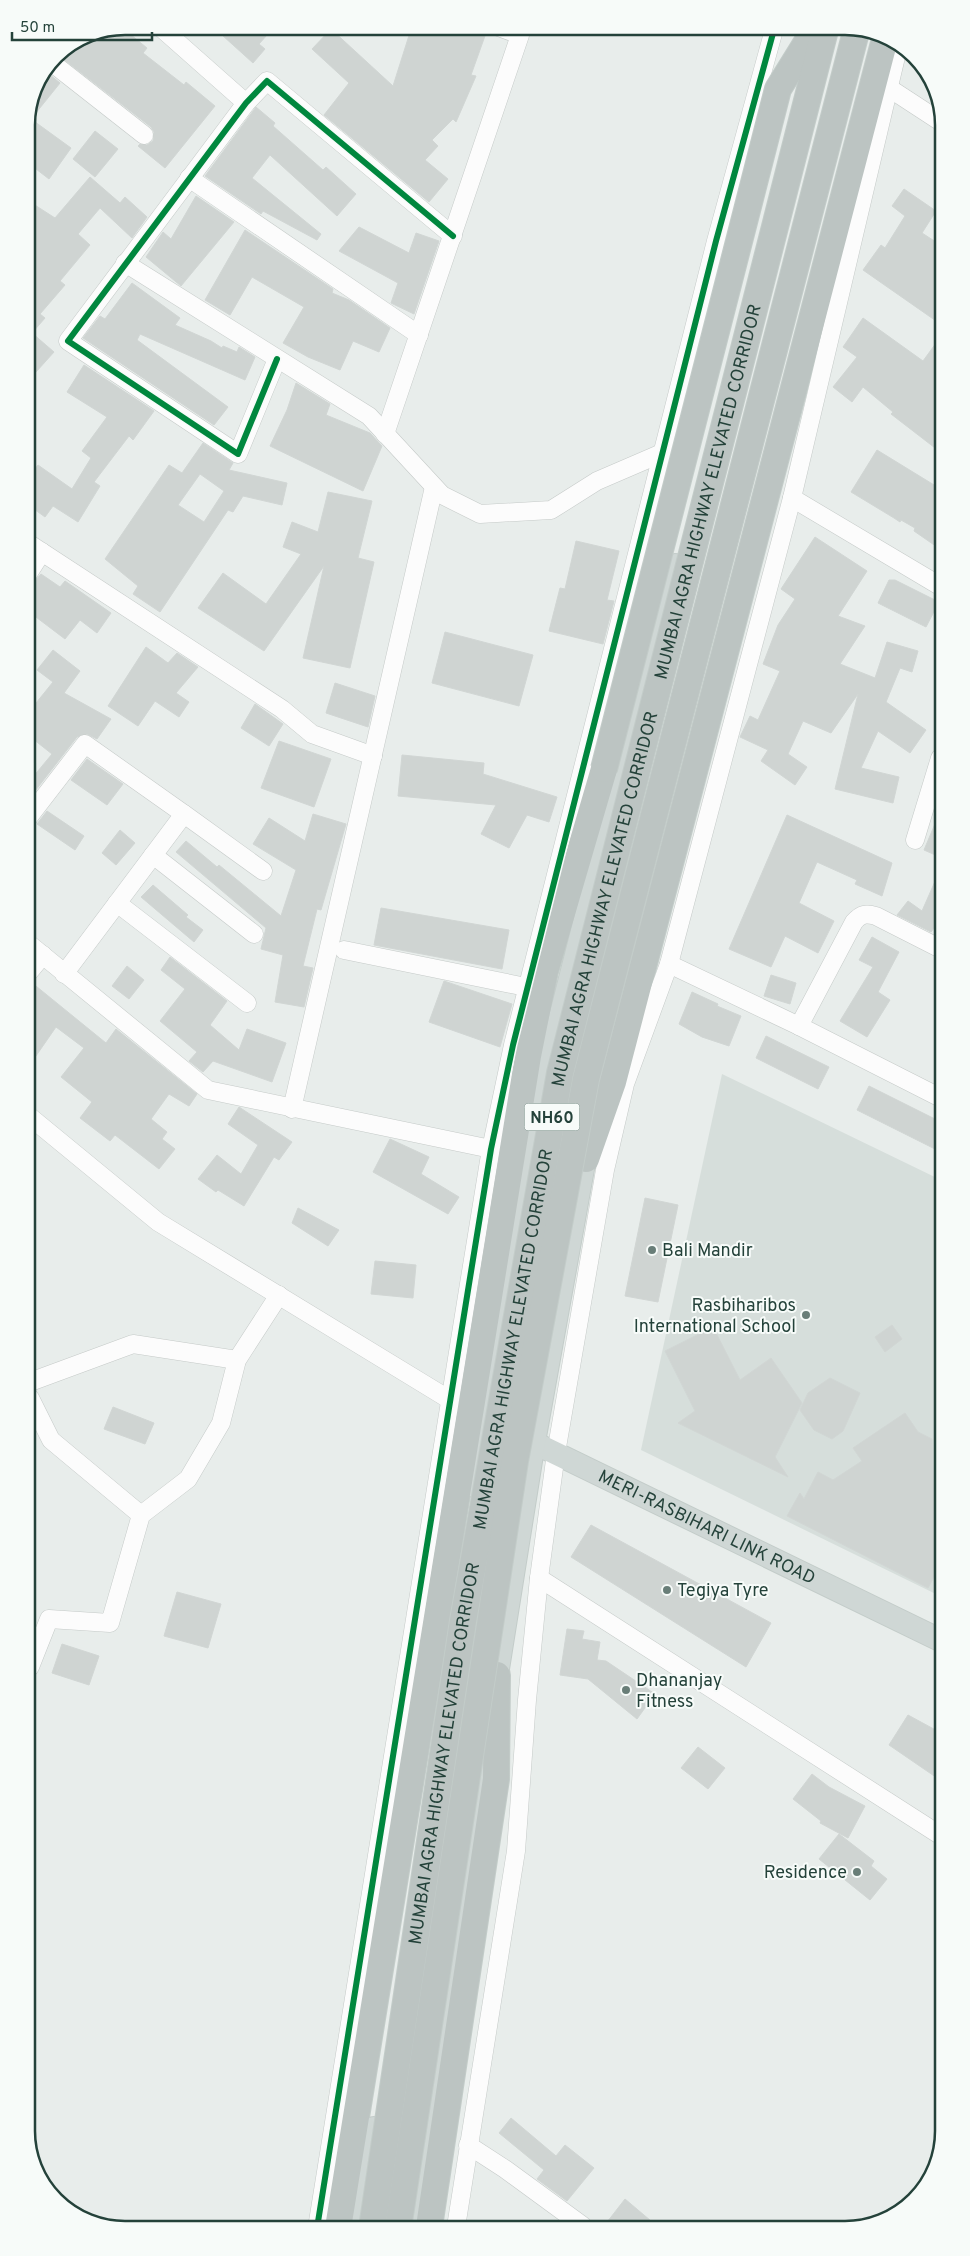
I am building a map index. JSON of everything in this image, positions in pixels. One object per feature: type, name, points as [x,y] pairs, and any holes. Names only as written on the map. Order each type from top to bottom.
[{"type":"highway","points":[[339,2221],[468,1411],[528,1056],[545,971],[604,769],[778,89],[810,35]]},
{"type":"highway","name":"MUMBAI AGRA HIGHWAY ELEVATED CORRIDOR","points":[[373,2221],[463,1621],[560,1073],[824,35]]},
{"type":"highway","name":"MUMBAI AGRA HIGHWAY ELEVATED CORRIDOR","points":[[399,2221],[515,1461],[586,1079],[855,36]]},
{"type":"highway","points":[[586,1159],[613,1082],[690,794],[884,44]]},
{"type":"highway","points":[[430,2221],[496,1778],[497,1675]]},
{"type":"main road","points":[[359,2221],[468,1411],[546,1073],[813,35]]},
{"type":"main road","points":[[416,2221],[497,1675],[534,1442],[586,1159],[598,1077],[866,38]]},
{"type":"main road","name":"MERI-RASBIHARI LINK ROAD","points":[[468,1411],[556,1452],[935,1638]]},
{"type":"street","points":[[168,35],[246,103]]},
{"type":"street","points":[[385,434],[520,35]]},
{"type":"street","points":[[318,2221],[468,1411],[491,1149],[526,988],[662,453],[773,35]]},
{"type":"street","points":[[457,2221],[516,1852],[526,1700],[539,1578],[556,1452],[607,1161],[625,1084],[669,964],[792,498],[898,53]]},
{"type":"street","points":[[57,66],[144,135]]},
{"type":"street","points":[[277,358],[238,454],[68,341],[246,103],[267,81],[453,236]]},
{"type":"street","points":[[889,88],[934,118]]},
{"type":"street","points":[[189,178],[419,335]]},
{"type":"street","points":[[125,263],[369,416],[442,495],[480,514],[552,510],[597,481],[662,453]]},
{"type":"street","points":[[292,1109],[434,487]]},
{"type":"street","points":[[792,498],[935,583]]},
{"type":"street","points":[[35,548],[282,709],[312,734],[373,756]]},
{"type":"street","points":[[35,809],[85,744],[263,872]]},
{"type":"street","points":[[915,840],[935,774]]},
{"type":"street","points":[[64,974],[184,814]]},
{"type":"street","points":[[153,855],[254,934]]},
{"type":"street","points":[[117,903],[247,1003]]},
{"type":"street","points":[[799,1026],[854,922],[864,914],[876,916],[935,946]]},
{"type":"street","points":[[35,949],[208,1090],[491,1149]]},
{"type":"street","points":[[344,950],[526,988]]},
{"type":"street","points":[[35,965],[43,955]]},
{"type":"street","points":[[669,964],[799,1026],[935,1095]]},
{"type":"street","points":[[35,1121],[158,1222],[468,1411]]},
{"type":"street","points":[[35,1654],[49,1619],[110,1623],[141,1515],[188,1479],[221,1423],[237,1360],[279,1295]]},
{"type":"street","points":[[35,1380],[133,1344],[237,1360]]},
{"type":"street","points":[[35,1408],[51,1440],[141,1515]]},
{"type":"street","points":[[539,1578],[935,1832]]},
{"type":"street","points":[[468,2145],[505,2169],[576,2221]]},
{"type":"shaded area","name":"Rasbiharibos International School","points":[[722,1074],[935,1177],[935,1594],[641,1450]]},
{"type":"building","points":[[131,35],[147,48],[143,53],[184,85],[186,82],[215,106],[165,168],[138,146],[140,144],[147,145],[153,141],[154,132],[151,127],[63,59],[85,44],[96,40],[113,36]]},
{"type":"building","points":[[222,35],[267,35],[259,44],[265,49],[253,63]]},
{"type":"building","points":[[325,35],[338,35],[393,86],[409,35],[485,35],[471,75],[476,76],[456,122],[453,119],[432,140],[438,146],[425,160],[448,179],[429,202],[324,115],[349,83],[312,49]]},
{"type":"building","points":[[50,75],[60,83],[36,113],[44,85]]},
{"type":"building","points":[[256,107],[275,123],[273,126],[323,170],[326,167],[356,194],[337,216],[270,155],[252,178],[321,234],[317,240],[263,211],[261,214],[205,176]]},
{"type":"building","points":[[35,122],[71,148],[49,179],[35,168]]},
{"type":"building","points":[[95,131],[118,149],[95,177],[73,159]]},
{"type":"building","points":[[90,177],[120,203],[125,197],[147,217],[132,238],[100,208],[78,234],[90,245],[60,281],[65,285],[40,314],[45,318],[35,330],[35,205],[55,218]]},
{"type":"building","points":[[904,189],[935,210],[922,233],[935,241],[935,320],[863,270],[881,245],[885,248],[905,216],[892,206]]},
{"type":"building","points":[[196,196],[234,222],[181,286],[146,257],[163,232],[171,239]]},
{"type":"building","points":[[359,227],[409,253],[416,233],[439,241],[414,314],[391,303],[398,283],[339,251]]},
{"type":"building","points":[[245,230],[333,289],[332,293],[349,300],[390,328],[379,352],[353,341],[340,370],[308,357],[283,343],[304,307],[252,277],[230,315],[205,300]]},
{"type":"building","points":[[132,283],[180,318],[175,325],[222,348],[223,346],[237,352],[239,347],[255,357],[245,380],[140,334],[137,340],[228,407],[214,425],[83,338],[100,316],[105,319]]},
{"type":"building","points":[[863,318],[923,361],[935,344],[935,448],[891,414],[893,412],[863,387],[852,402],[833,387],[857,357],[843,347]]},
{"type":"building","points":[[35,336],[54,352],[35,373]]},
{"type":"building","points":[[84,365],[154,411],[133,440],[129,436],[94,482],[100,486],[78,522],[53,506],[45,517],[35,510],[35,469],[38,465],[72,489],[91,458],[82,451],[107,417],[67,392]]},
{"type":"building","points":[[296,383],[330,404],[326,415],[370,433],[382,446],[363,491],[270,446],[287,410]]},
{"type":"building","points":[[203,443],[233,463],[229,470],[287,483],[282,505],[243,496],[233,512],[228,510],[160,612],[133,594],[138,586],[105,559],[169,465],[182,473]],"holes":[[[200,474],[224,491],[204,522],[178,505]]]},
{"type":"building","points":[[877,450],[935,486],[935,546],[914,531],[915,528],[901,520],[900,522],[851,492]]},
{"type":"building","points":[[328,492],[372,501],[358,558],[374,562],[350,668],[303,658],[324,566],[264,651],[198,608],[223,573],[266,604],[301,554],[283,547],[292,522],[318,532]]},
{"type":"building","points":[[815,537],[867,571],[838,616],[865,626],[840,664],[875,678],[887,642],[918,651],[912,672],[900,668],[886,702],[926,730],[910,753],[878,731],[861,768],[899,777],[893,803],[835,789],[858,694],[831,733],[803,721],[788,754],[807,767],[795,785],[761,761],[768,750],[740,737],[750,716],[758,720],[780,671],[763,664],[778,625],[795,599],[781,589]]},
{"type":"building","points":[[576,541],[619,551],[607,600],[614,601],[603,644],[549,631],[560,588],[565,589]]},
{"type":"building","points":[[41,574],[60,587],[65,581],[111,613],[97,633],[80,620],[65,639],[35,616],[35,581]]},
{"type":"building","points":[[889,580],[895,580],[935,600],[935,610],[926,627],[878,603]]},
{"type":"building","points":[[445,632],[533,655],[519,706],[432,683]]},
{"type":"building","points":[[146,647],[168,663],[177,653],[198,667],[176,693],[189,702],[179,717],[155,701],[138,726],[108,706]]},
{"type":"building","points":[[53,650],[80,671],[64,693],[111,719],[97,739],[87,734],[77,737],[35,791],[35,775],[52,754],[35,741],[35,704],[53,682],[37,670]]},
{"type":"building","points":[[335,683],[375,696],[368,727],[326,713]]},
{"type":"building","points":[[255,704],[283,724],[269,746],[241,728]]},
{"type":"building","points":[[279,741],[331,759],[314,807],[261,788]]},
{"type":"building","points":[[402,755],[484,763],[483,774],[557,797],[549,822],[527,815],[509,848],[481,834],[496,805],[398,796]]},
{"type":"building","points":[[87,759],[123,784],[107,805],[71,780]]},
{"type":"building","points":[[47,811],[84,836],[75,850],[37,824]]},
{"type":"building","points":[[313,814],[346,824],[321,910],[317,909],[303,966],[313,968],[304,1007],[275,1002],[283,955],[261,949],[266,928],[176,852],[186,841],[217,867],[219,865],[281,916],[296,870],[253,844],[269,818],[305,841]]},
{"type":"building","points":[[787,815],[892,863],[882,896],[855,884],[857,880],[817,862],[799,903],[834,921],[818,953],[785,936],[771,967],[729,949]]},
{"type":"building","points":[[935,824],[935,855],[924,850]]},
{"type":"building","points":[[120,830],[135,843],[116,865],[102,853]]},
{"type":"building","points":[[935,881],[935,927],[931,932],[897,915],[908,901],[922,911]]},
{"type":"building","points":[[153,885],[188,915],[186,917],[203,930],[194,942],[141,897]]},
{"type":"building","points":[[381,908],[509,930],[502,969],[374,945]]},
{"type":"building","points":[[872,937],[899,952],[878,992],[890,1000],[867,1037],[840,1021],[873,967],[859,960]]},
{"type":"building","points":[[170,957],[227,1001],[210,1025],[239,1050],[247,1029],[286,1043],[272,1082],[213,1061],[203,1072],[189,1061],[197,1052],[160,1021],[185,989],[161,970]]},
{"type":"building","points":[[127,966],[144,980],[129,999],[112,986]]},
{"type":"building","points":[[771,975],[796,983],[790,1004],[764,996]]},
{"type":"building","points":[[444,981],[512,1004],[500,1047],[429,1022]]},
{"type":"building","points":[[35,985],[106,1043],[116,1029],[197,1094],[189,1106],[169,1094],[151,1119],[167,1132],[162,1139],[175,1149],[159,1169],[115,1135],[110,1141],[80,1118],[92,1102],[61,1077],[84,1048],[56,1027],[35,1057]]},
{"type":"building","points":[[692,992],[718,1004],[717,1006],[741,1016],[729,1046],[702,1037],[679,1024]]},
{"type":"building","points":[[766,1036],[829,1067],[818,1089],[756,1058]]},
{"type":"building","points":[[869,1086],[935,1119],[935,1149],[857,1110]]},
{"type":"building","points":[[239,1107],[292,1142],[279,1160],[274,1157],[244,1206],[218,1190],[216,1192],[198,1179],[217,1155],[241,1174],[258,1145],[228,1124]]},
{"type":"building","points":[[390,1139],[429,1157],[421,1174],[459,1197],[448,1214],[373,1172]]},
{"type":"building","name":"Bali Mandir","points":[[645,1198],[678,1205],[658,1302],[625,1296]]},
{"type":"building","points":[[298,1208],[339,1230],[328,1246],[292,1223]]},
{"type":"building","points":[[375,1261],[416,1265],[413,1298],[371,1294]]},
{"type":"building","points":[[892,1325],[902,1339],[885,1352],[875,1337]]},
{"type":"building","points":[[713,1327],[740,1380],[771,1358],[802,1403],[775,1457],[788,1477],[678,1423],[695,1411],[665,1351]]},
{"type":"building","points":[[830,1378],[860,1393],[843,1431],[832,1439],[814,1430],[800,1410],[808,1393]]},
{"type":"building","points":[[113,1407],[154,1423],[145,1444],[104,1429]]},
{"type":"building","points":[[905,1413],[918,1432],[932,1439],[935,1575],[928,1588],[787,1516],[800,1493],[804,1499],[818,1472],[833,1480],[862,1461],[853,1448]]},
{"type":"building","name":"Tegiya Tyre","points":[[591,1525],[771,1623],[746,1667],[571,1557]]},
{"type":"building","points":[[177,1592],[221,1604],[208,1648],[164,1636]]},
{"type":"building","points":[[567,1629],[584,1631],[582,1639],[600,1642],[597,1660],[606,1661],[655,1694],[637,1719],[588,1679],[560,1675]]},
{"type":"building","points":[[62,1644],[99,1656],[89,1685],[52,1673]]},
{"type":"building","points":[[908,1715],[935,1730],[935,1777],[889,1745]]},
{"type":"building","points":[[698,1747],[725,1768],[708,1789],[681,1768]]},
{"type":"building","points":[[812,1774],[829,1787],[865,1806],[848,1838],[820,1823],[821,1821],[793,1799]]},
{"type":"building","name":"Residence","points":[[839,1834],[874,1861],[871,1866],[887,1879],[870,1900],[819,1859]]},
{"type":"building","points":[[511,2118],[556,2156],[565,2145],[594,2168],[567,2201],[537,2179],[544,2170],[499,2133]]},
{"type":"building","points":[[625,2199],[651,2221],[608,2221]]},
{"type":"cycle path","points":[[318,2221],[491,1149],[513,1045],[716,241],[773,35]]},
{"type":"cycle path","points":[[277,359],[238,454],[68,341],[246,103],[267,81],[453,236]]},
{"type":"place","name":"Bali Mandir","points":[[652,1250]]},
{"type":"place","name":"Rasbiharibos International School","points":[[806,1315]]},
{"type":"place","name":"Tegiya Tyre","points":[[667,1590]]},
{"type":"place","name":"Dhananjay Fitness","points":[[626,1690]]},
{"type":"place","name":"Residence","points":[[857,1872]]}]
